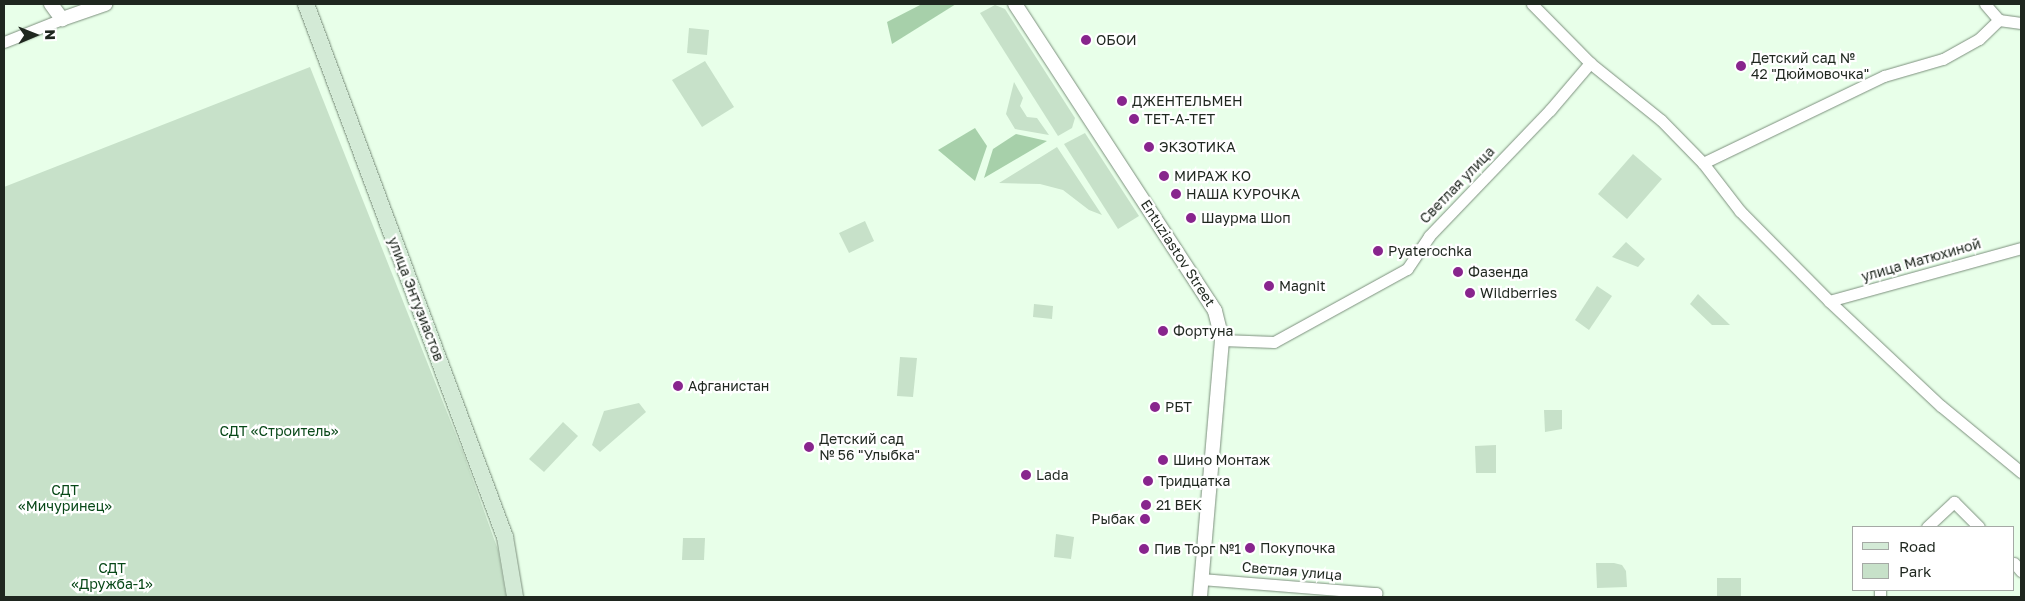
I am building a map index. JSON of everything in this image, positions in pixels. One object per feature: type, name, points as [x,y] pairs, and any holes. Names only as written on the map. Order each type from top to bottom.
[{"type":"main road","name":"улица Энтузиастов","points":[[306,4],[505,537],[515,597]]},
{"type":"street","points":[[51,4],[62,19]]},
{"type":"street","points":[[4,42],[104,4]]},
{"type":"street","name":"Entuziastov Street","points":[[1015,4],[1216,311],[1222,340],[1200,597]]},
{"type":"street","points":[[1532,4],[1590,63],[1661,120],[1703,163],[1740,211],[1830,301],[1942,406],[2021,472]]},
{"type":"street","points":[[1985,4],[1999,20],[2021,23]]},
{"type":"street","points":[[1703,163],[1884,76],[1943,59],[1979,39],[1999,20]]},
{"type":"street","name":"Светлая улица","points":[[1222,340],[1274,342],[1407,269],[1429,236],[1550,110],[1590,63]]},
{"type":"street","name":"улица Матюхиной","points":[[1830,301],[2021,248]]},
{"type":"street","points":[[1928,526],[1954,502],[1978,526]]},
{"type":"street","name":"Светлая улица","points":[[1201,579],[1376,593],[1376,597]]},
{"type":"green space","points":[[922,4],[956,4],[892,44],[887,22]]},
{"type":"green space","points":[[995,5],[1005,9],[1075,118],[1072,128],[1058,136],[980,13]]},
{"type":"green space","points":[[689,28],[709,30],[707,55],[687,53]]},
{"type":"green space","points":[[705,61],[734,107],[702,127],[672,80]]},
{"type":"green space","name":"СДТ «Строитель»","points":[[310,67],[464,455],[498,550],[506,597],[4,597],[4,187]]},
{"type":"green space","points":[[1014,82],[1023,98],[1020,106],[1027,117],[1037,118],[1049,135],[1015,129],[1006,114]]},
{"type":"green space","points":[[975,128],[987,146],[975,181],[938,150]]},
{"type":"green space","points":[[1085,133],[1139,216],[1118,229],[1064,144]]},
{"type":"green space","points":[[1016,134],[1047,141],[984,178],[993,149]]},
{"type":"green space","points":[[1057,147],[1102,215],[1089,210],[1063,190],[1040,184],[999,183]]},
{"type":"green space","points":[[1633,154],[1662,179],[1627,219],[1598,194]]},
{"type":"green space","points":[[865,221],[874,241],[849,253],[839,233]]},
{"type":"green space","points":[[1626,242],[1645,259],[1638,267],[1612,257]]},
{"type":"green space","points":[[1597,286],[1612,296],[1589,330],[1575,320]]},
{"type":"green space","points":[[1698,294],[1730,325],[1712,325],[1690,304]]},
{"type":"green space","points":[[1034,304],[1053,306],[1052,319],[1033,317]]},
{"type":"green space","points":[[900,357],[917,358],[913,397],[897,396]]},
{"type":"green space","points":[[639,403],[646,412],[600,452],[592,445],[604,411]]},
{"type":"green space","points":[[1544,410],[1562,410],[1562,429],[1545,432]]},
{"type":"green space","points":[[563,422],[578,436],[544,472],[529,459]]},
{"type":"green space","points":[[1496,445],[1496,473],[1476,473],[1475,446]]},
{"type":"green space","points":[[1056,534],[1074,537],[1071,559],[1054,557]]},
{"type":"green space","points":[[683,538],[705,538],[704,560],[682,560]]},
{"type":"green space","points":[[1596,563],[1622,565],[1626,571],[1627,587],[1597,588]]},
{"type":"green space","points":[[1717,578],[1741,578],[1741,597],[1717,597]]},
{"type":"place","name":"ОБОИ","points":[[1086,40]]},
{"type":"place","name":"Детский сад № 42 \"Дюймовочка\"","points":[[1741,66]]},
{"type":"place","name":"ДЖЕНТЕЛЬМЕН","points":[[1122,101]]},
{"type":"place","name":"ТЕТ-А-ТЕТ","points":[[1134,119]]},
{"type":"place","name":"ЭКЗОТИКА","points":[[1149,147]]},
{"type":"place","name":"МИРАЖ КО","points":[[1164,176]]},
{"type":"place","name":"НАША КУРОЧКА","points":[[1176,194]]},
{"type":"place","name":"Шаурма Шоп","points":[[1191,218]]},
{"type":"place","name":"Pyaterochka","points":[[1378,251]]},
{"type":"place","name":"Фазенда","points":[[1458,272]]},
{"type":"place","name":"Magnit","points":[[1269,286]]},
{"type":"place","name":"Wildberries","points":[[1470,293]]},
{"type":"place","name":"Фортуна","points":[[1163,331]]},
{"type":"place","name":"Афганистан","points":[[678,386]]},
{"type":"place","name":"РБТ","points":[[1155,407]]},
{"type":"place","name":"Детский сад № 56 \"Улыбка\"","points":[[809,447]]},
{"type":"place","name":"Шино Монтаж","points":[[1163,460]]},
{"type":"place","name":"Lada","points":[[1026,475]]},
{"type":"place","name":"Тридцатка","points":[[1148,481]]},
{"type":"place","name":"21 ВЕК","points":[[1146,505]]},
{"type":"place","name":"Рыбак","points":[[1145,519]]},
{"type":"place","name":"Покупочка","points":[[1250,548]]},
{"type":"place","name":"Пив Торг №1","points":[[1144,549]]},
{"type":"park label","name":"СДТ «Мичуринец»","points":[[65,498]]},
{"type":"park label","name":"СДТ «Дружба-1»","points":[[112,576]]}]
